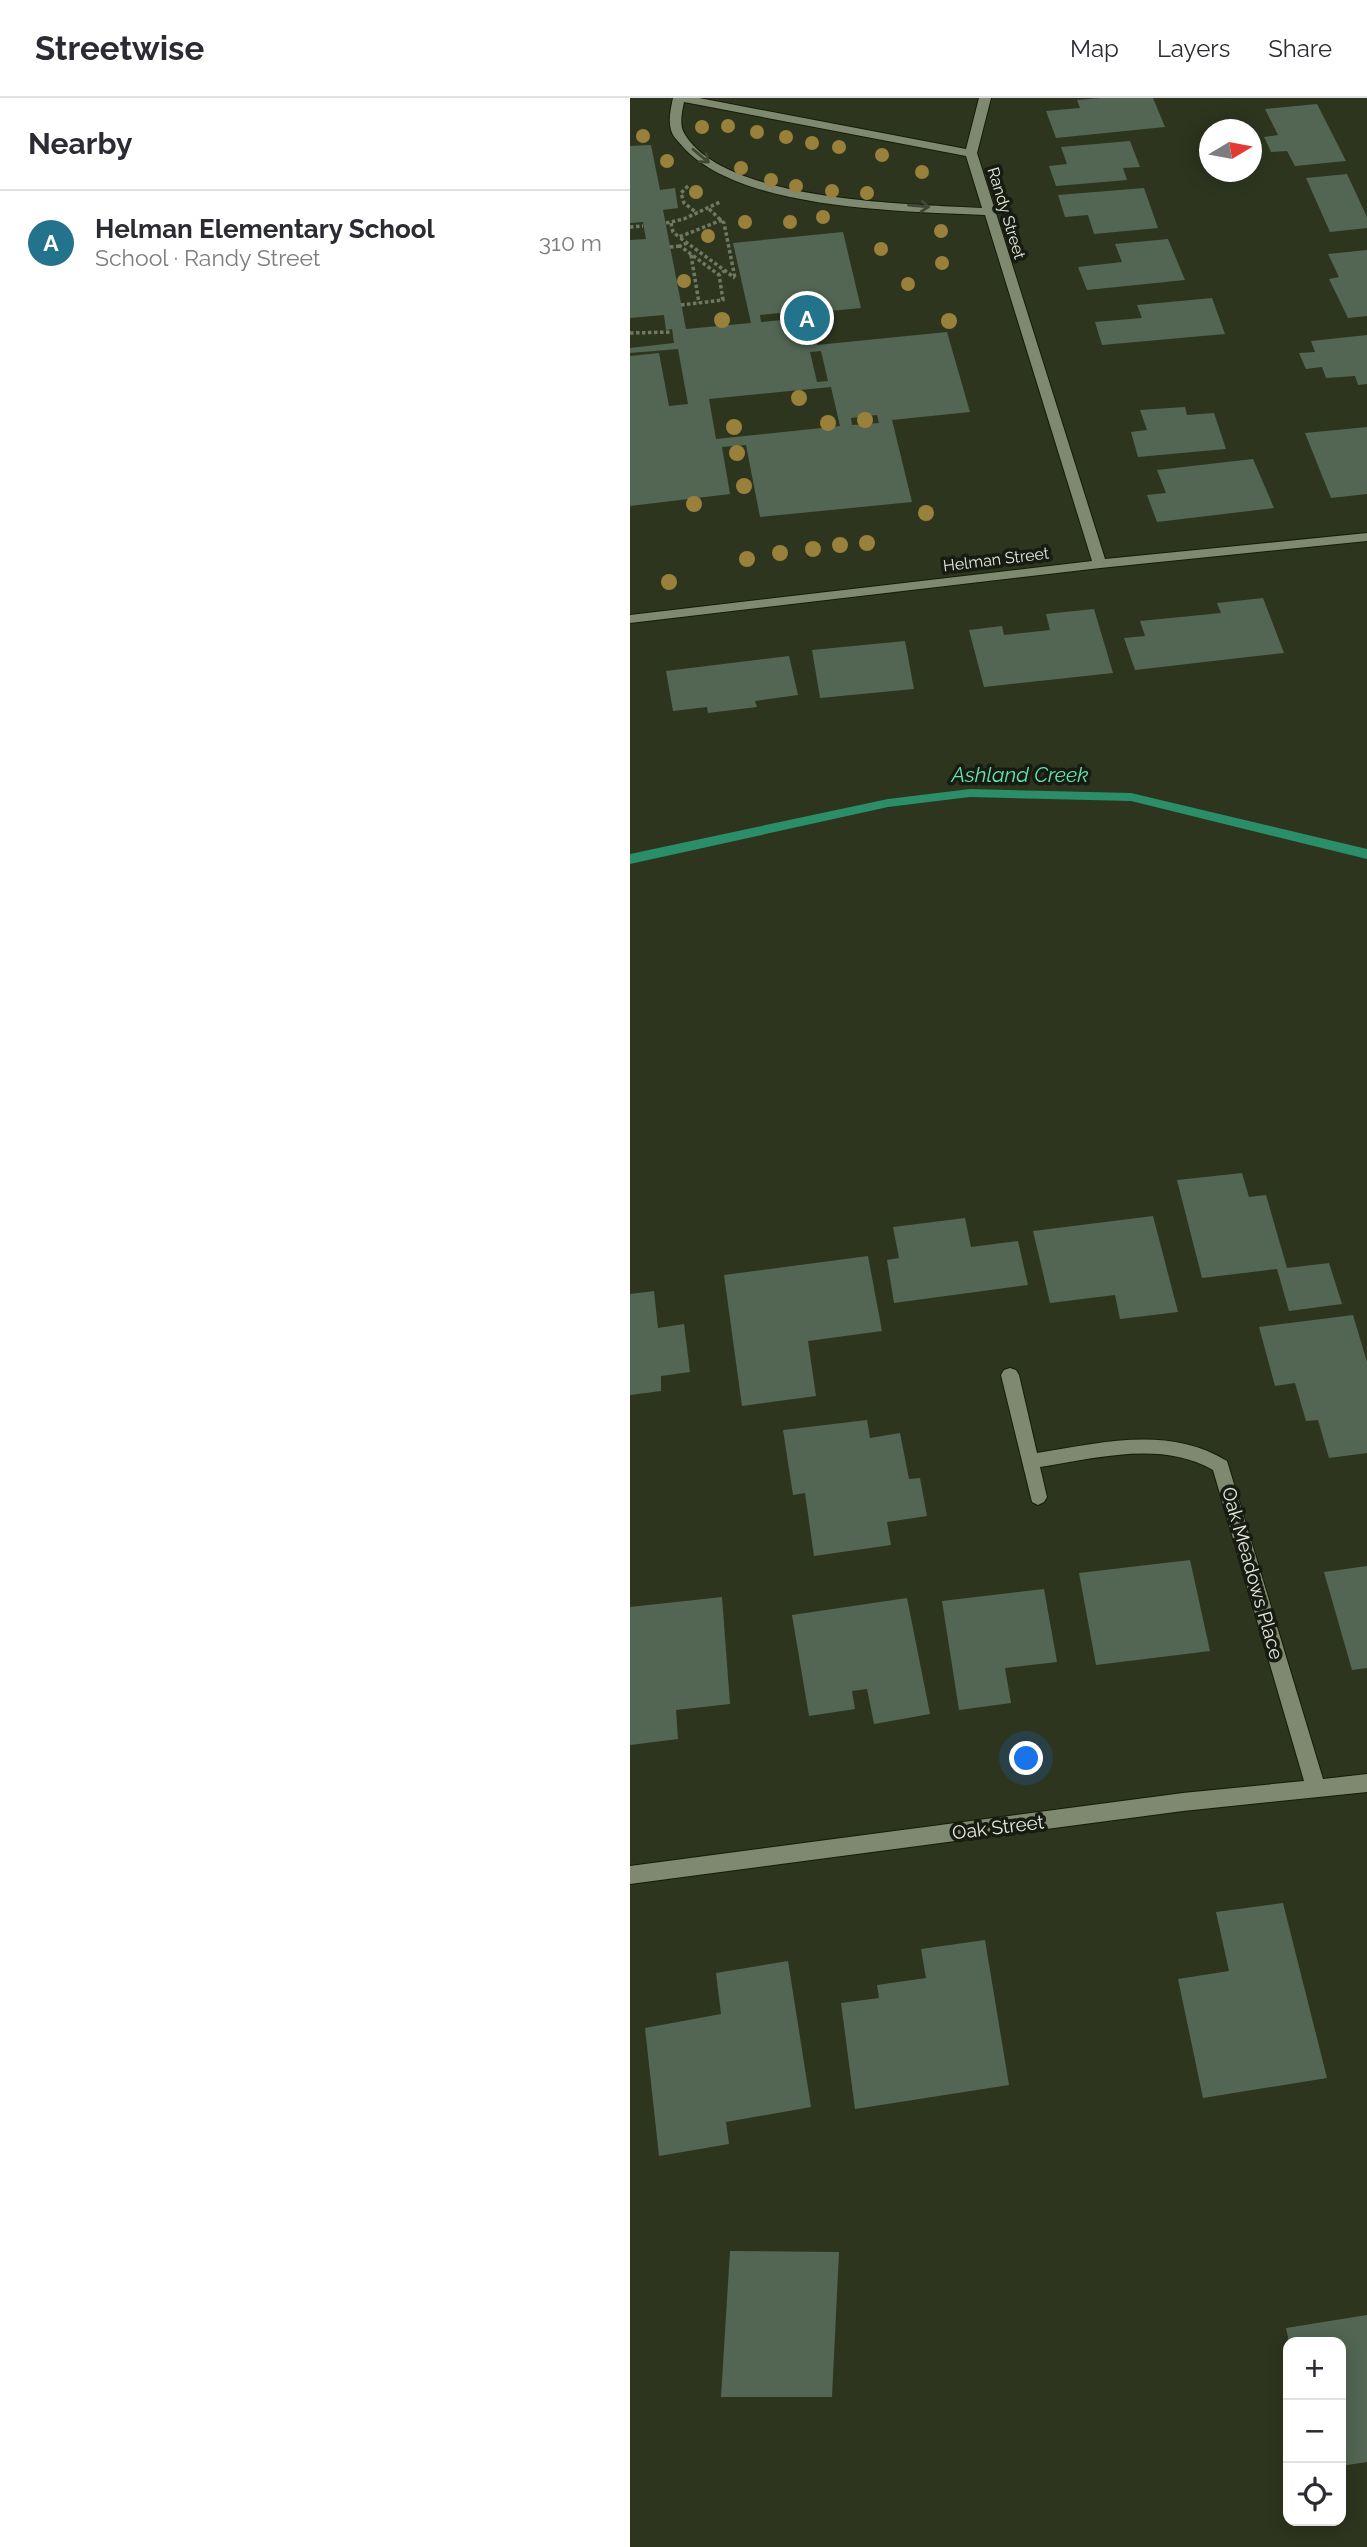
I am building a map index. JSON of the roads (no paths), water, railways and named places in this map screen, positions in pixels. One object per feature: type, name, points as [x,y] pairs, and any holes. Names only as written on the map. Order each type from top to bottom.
[{"type":"street","name":"Randy Street","points":[[680,98],[971,153],[1100,564]]},
{"type":"street","points":[[680,98],[675,120],[680,137],[720,170],[749,184],[817,198],[990,212]]},
{"type":"street","points":[[971,153],[985,98]]},
{"type":"street","name":"Helman Street","points":[[630,620],[1100,564],[1367,537]]},
{"type":"street","points":[[1010,1375],[1038,1497]]},
{"type":"street","name":"Oak Meadows Place","points":[[1030,1461],[1147,1447],[1184,1448],[1209,1456],[1221,1466],[1316,1788]]},
{"type":"street","name":"Oak Street","points":[[630,1875],[1183,1802],[1367,1783]]},
{"type":"waterway","name":"Ashland Creek","points":[[630,859],[888,803],[970,793],[1131,797],[1367,854]]},
{"type":"place","name":"Helman Elementary School","points":[[807,318]]}]
